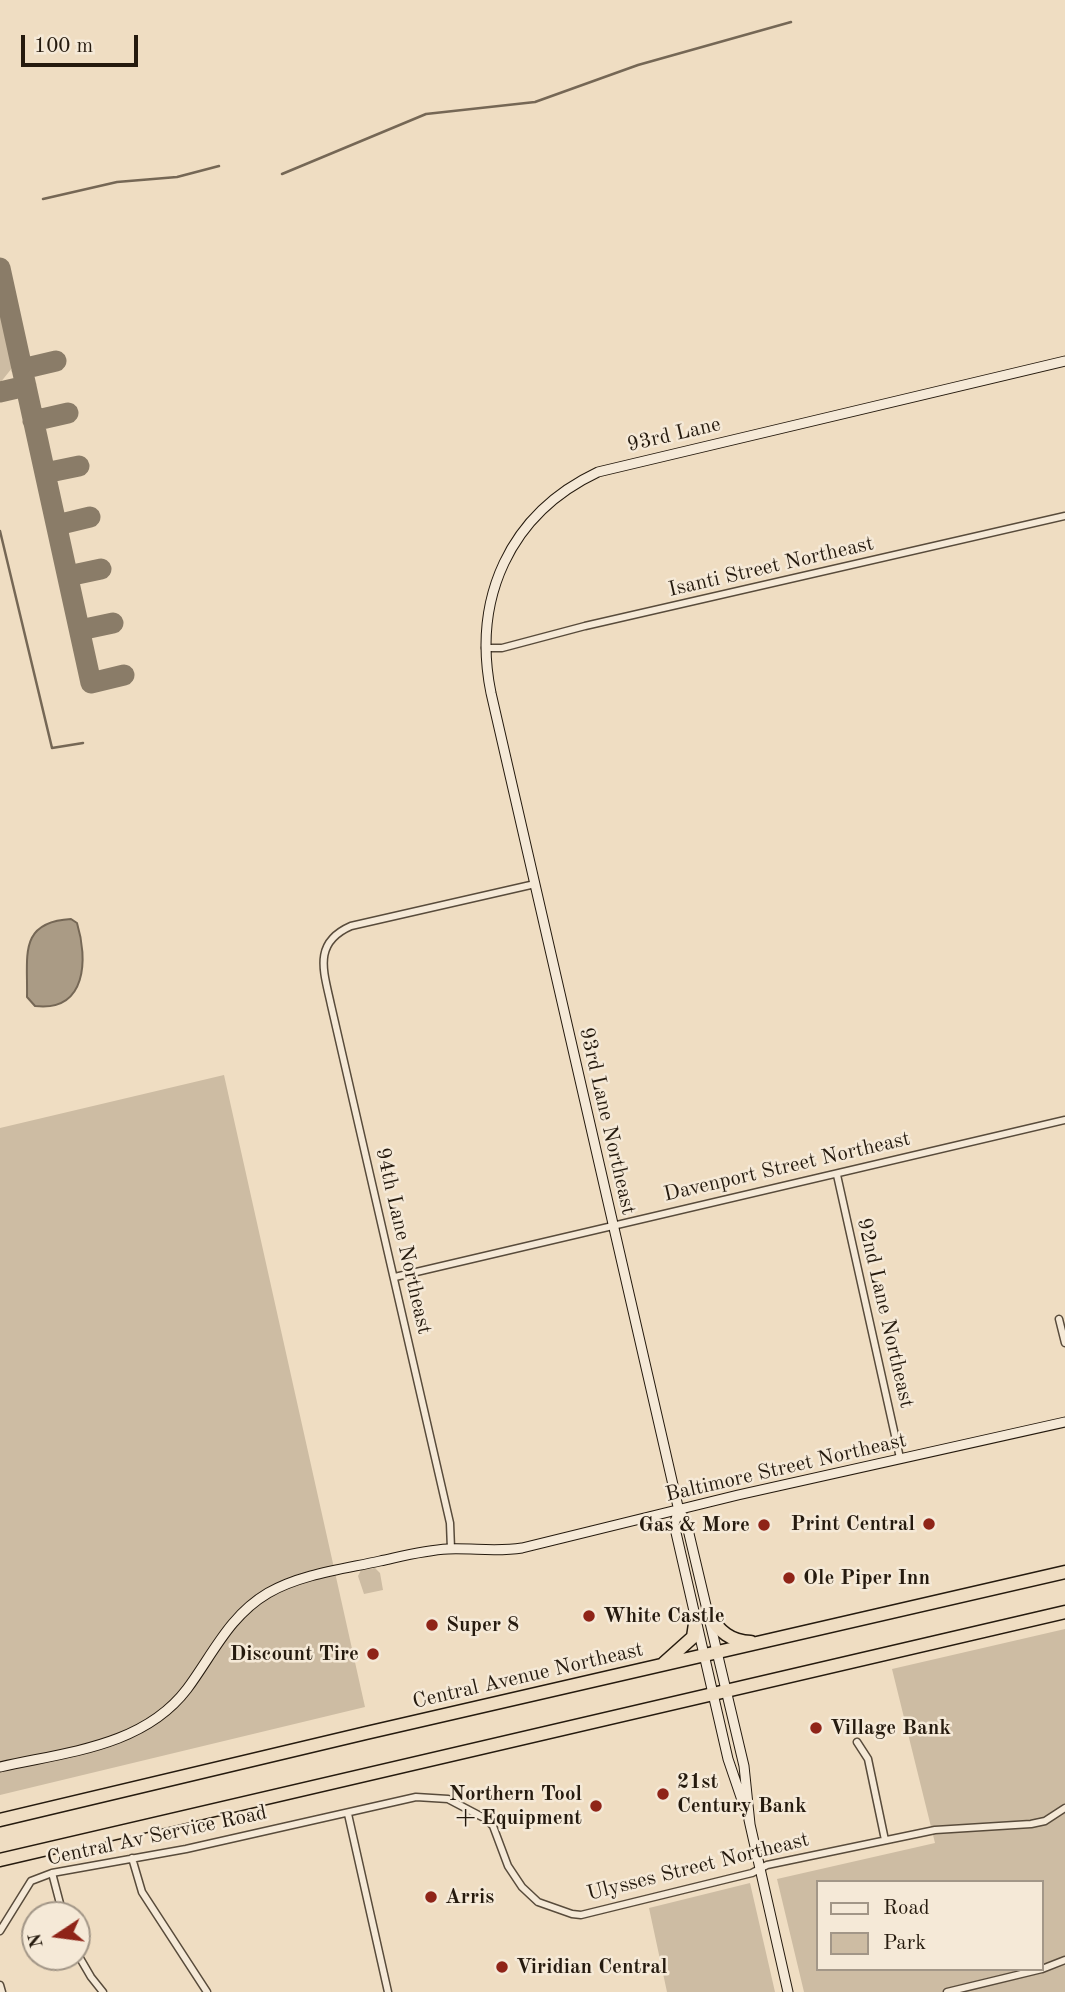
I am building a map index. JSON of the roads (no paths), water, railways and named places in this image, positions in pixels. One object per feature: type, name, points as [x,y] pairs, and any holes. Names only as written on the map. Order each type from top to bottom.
[{"type":"highway","name":"Central Avenue Northeast","points":[[0,1821],[1065,1572]]},
{"type":"highway","points":[[0,1860],[1065,1612]]},
{"type":"highway","points":[[659,1666],[693,1637],[703,1616],[725,1635],[743,1642],[765,1642]]},
{"type":"street","name":"93rd Lane","points":[[502,739],[487,673],[485,649],[490,601],[503,564],[530,523],[549,504],[585,479],[622,465],[1065,361]]},
{"type":"street","name":"Isanti Street Northeast","points":[[485,649],[502,648],[585,626],[1065,516]]},
{"type":"street","name":"93rd Lane Northeast","points":[[502,739],[678,1511],[674,1524],[703,1616],[719,1653],[744,1766],[750,1824]]},
{"type":"street","name":"94th Lane Northeast","points":[[451,1549],[450,1523],[323,961],[329,941],[340,930],[351,926],[535,884]]},
{"type":"street","name":"Davenport Street Northeast","points":[[395,1277],[1065,1120]]},
{"type":"street","name":"92nd Lane Northeast","points":[[837,1175],[900,1458]]},
{"type":"street","points":[[1059,1319],[1065,1343]]},
{"type":"street","name":"Baltimore Street Northeast","points":[[0,1767],[112,1741],[150,1723],[171,1707],[186,1690],[235,1619],[254,1602],[277,1588],[301,1579],[419,1552],[451,1549],[509,1550],[738,1495],[1065,1422]]},
{"type":"street","name":"93rd Lane Northeast","points":[[703,1616],[704,1656],[712,1693],[728,1759],[750,1824]]},
{"type":"street","points":[[857,1742],[867,1759],[884,1840]]},
{"type":"street","name":"Ulysses Street Northeast","points":[[348,1814],[416,1797],[448,1799],[458,1803],[493,1826],[509,1866],[522,1888],[538,1902],[581,1915],[752,1873],[760,1868],[884,1840],[935,1830],[1045,1821],[1065,1808]]},
{"type":"street","points":[[348,1814],[388,1992]]},
{"type":"street","name":"Central Av Service Road","points":[[0,1931],[31,1881],[52,1873],[186,1849],[348,1814]]},
{"type":"street","points":[[750,1824],[788,1992]]},
{"type":"street","points":[[132,1858],[142,1892],[207,1992]]},
{"type":"street","points":[[52,1873],[59,1901]]},
{"type":"street","points":[[1044,1968],[1065,1960]]},
{"type":"street","points":[[89,1971],[103,1992]]},
{"type":"street","points":[[947,1992],[1034,1971]]},
{"type":"street","points":[[0,1985],[2,1992]]},
{"type":"waterway","points":[[282,174],[426,114],[535,102],[638,65],[791,22]]},
{"type":"waterway","points":[[43,199],[117,182],[177,177],[219,166]]},
{"type":"waterway","points":[[0,531],[52,748],[83,743]]},
{"type":"place","name":"Print Central","points":[[929,1524]]},
{"type":"place","name":"Gas & More","points":[[764,1525]]},
{"type":"place","name":"Ole Piper Inn","points":[[789,1578]]},
{"type":"place","name":"White Castle","points":[[589,1616]]},
{"type":"place","name":"Super 8","points":[[432,1625]]},
{"type":"place","name":"Discount Tire","points":[[373,1654]]},
{"type":"place","name":"Village Bank","points":[[816,1728]]},
{"type":"place","name":"21st Century Bank","points":[[663,1794]]},
{"type":"place","name":"Northern Tool + Equipment","points":[[596,1806]]},
{"type":"place","name":"Arris","points":[[431,1897]]},
{"type":"place","name":"Viridian Central","points":[[502,1967]]}]
